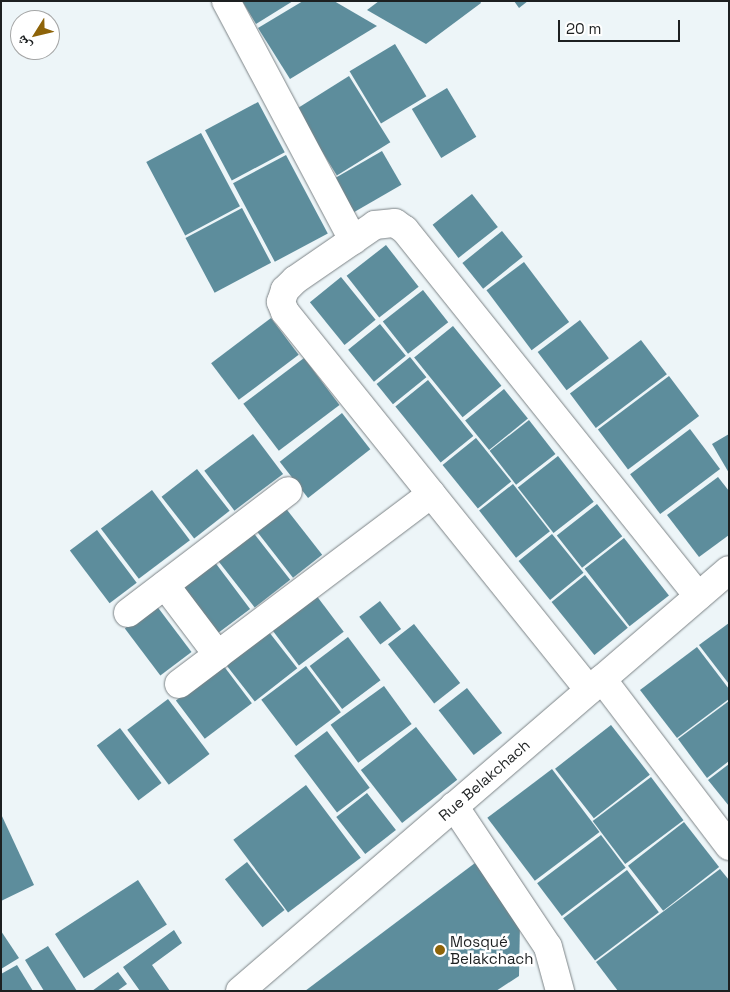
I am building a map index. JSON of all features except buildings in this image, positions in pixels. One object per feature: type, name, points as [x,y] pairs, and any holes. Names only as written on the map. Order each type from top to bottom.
[{"type":"street","points":[[226,1],[353,240]]},
{"type":"street","points":[[698,596],[405,230],[394,223],[385,222],[353,240],[295,280],[285,290],[281,302],[285,312],[431,494],[596,685],[729,846]]},
{"type":"street","points":[[128,613],[288,492]]},
{"type":"street","points":[[179,684],[431,494]]},
{"type":"street","name":"Rue Belakchach","points":[[240,991],[729,570]]},
{"type":"street","points":[[165,584],[218,654]]},
{"type":"street","points":[[454,806],[548,947],[560,991]]},
{"type":"place","name":"Mosqué Belakchach","points":[[440,950]]}]
